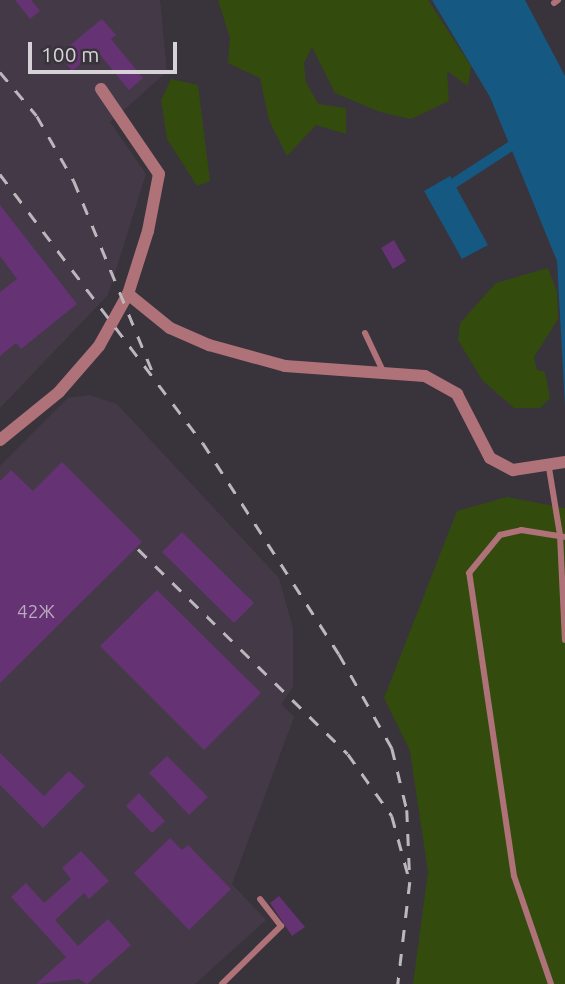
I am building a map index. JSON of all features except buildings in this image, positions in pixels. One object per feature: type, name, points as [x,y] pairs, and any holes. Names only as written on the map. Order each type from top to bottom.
[{"type":"street","points":[[0,440],[59,392],[99,346],[128,294],[159,174],[101,89]]},
{"type":"street","points":[[128,294],[170,328],[209,345],[285,366],[425,376],[457,394],[490,458],[513,471],[549,468],[565,463]]},
{"type":"lane","points":[[365,333],[383,372]]},
{"type":"lane","points":[[549,468],[563,536],[565,640]]},
{"type":"lane","points":[[551,984],[514,876],[469,573],[500,534],[522,530],[563,536]]},
{"type":"lane","points":[[222,984],[281,926],[260,899]]},
{"type":"shaded area","points":[[0,0],[160,0],[167,72],[110,122],[146,174],[108,295],[0,408]]},
{"type":"shaded area","points":[[89,395],[117,404],[279,578],[293,628],[293,687],[281,704],[294,717],[232,884],[266,920],[195,984],[0,984],[0,466],[68,398]]},
{"type":"green space","points":[[218,0],[428,0],[471,66],[468,86],[447,71],[449,101],[411,119],[380,112],[335,93],[312,47],[304,63],[306,82],[318,104],[346,108],[346,134],[316,125],[287,156],[269,120],[260,78],[228,63],[230,38]]},
{"type":"green space","points":[[171,79],[198,85],[210,181],[197,186],[167,139],[161,100]]},
{"type":"green space","points":[[548,268],[557,292],[558,319],[534,357],[537,370],[545,372],[550,398],[540,408],[514,408],[483,381],[458,340],[460,323],[496,283]]},
{"type":"green space","points":[[507,497],[565,508],[565,984],[413,984],[428,872],[410,751],[384,698],[457,511]]},
{"type":"water","points":[[432,0],[525,0],[565,76],[565,407],[557,261],[490,97]]},
{"type":"water","points":[[450,176],[488,245],[462,259],[424,191]]},
{"type":"waterway","points":[[445,189],[522,139]]},
{"type":"railway","points":[[0,72],[37,116],[74,181],[152,370]]},
{"type":"railway","points":[[0,174],[203,443],[339,654],[392,748],[407,810],[410,882]]},
{"type":"railway","points":[[138,549],[348,754],[392,816],[410,882],[398,984]]}]
